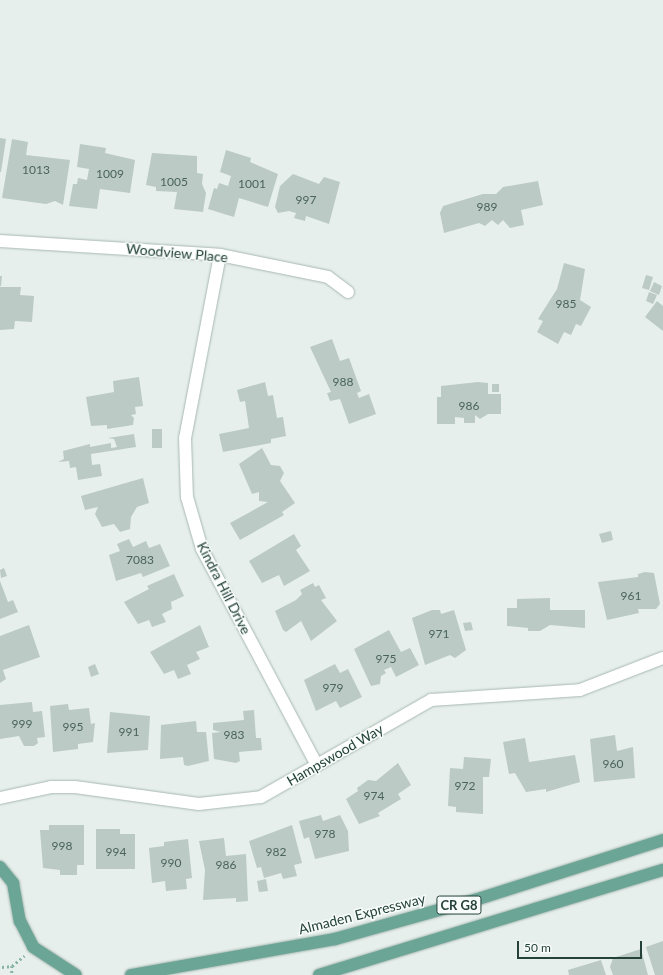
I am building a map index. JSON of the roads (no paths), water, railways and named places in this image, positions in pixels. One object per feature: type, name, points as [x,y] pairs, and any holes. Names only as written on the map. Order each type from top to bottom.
[{"type":"main road","name":"Almaden Expressway","points":[[131,975],[335,939],[475,900],[663,840]]},
{"type":"main road","points":[[0,867],[13,882],[20,921],[33,947],[76,975]]},
{"type":"main road","name":"CR G8","points":[[319,975],[663,870]]},
{"type":"street","name":"Woodview Place","points":[[0,241],[220,255],[328,277],[348,292]]},
{"type":"street","name":"Kindra Hill Drive","points":[[220,255],[185,438],[187,497],[202,549],[317,765]]},
{"type":"street","name":"Hampswood Way","points":[[0,798],[51,787],[75,787],[199,804],[261,796],[431,700],[580,690],[663,658]]}]
